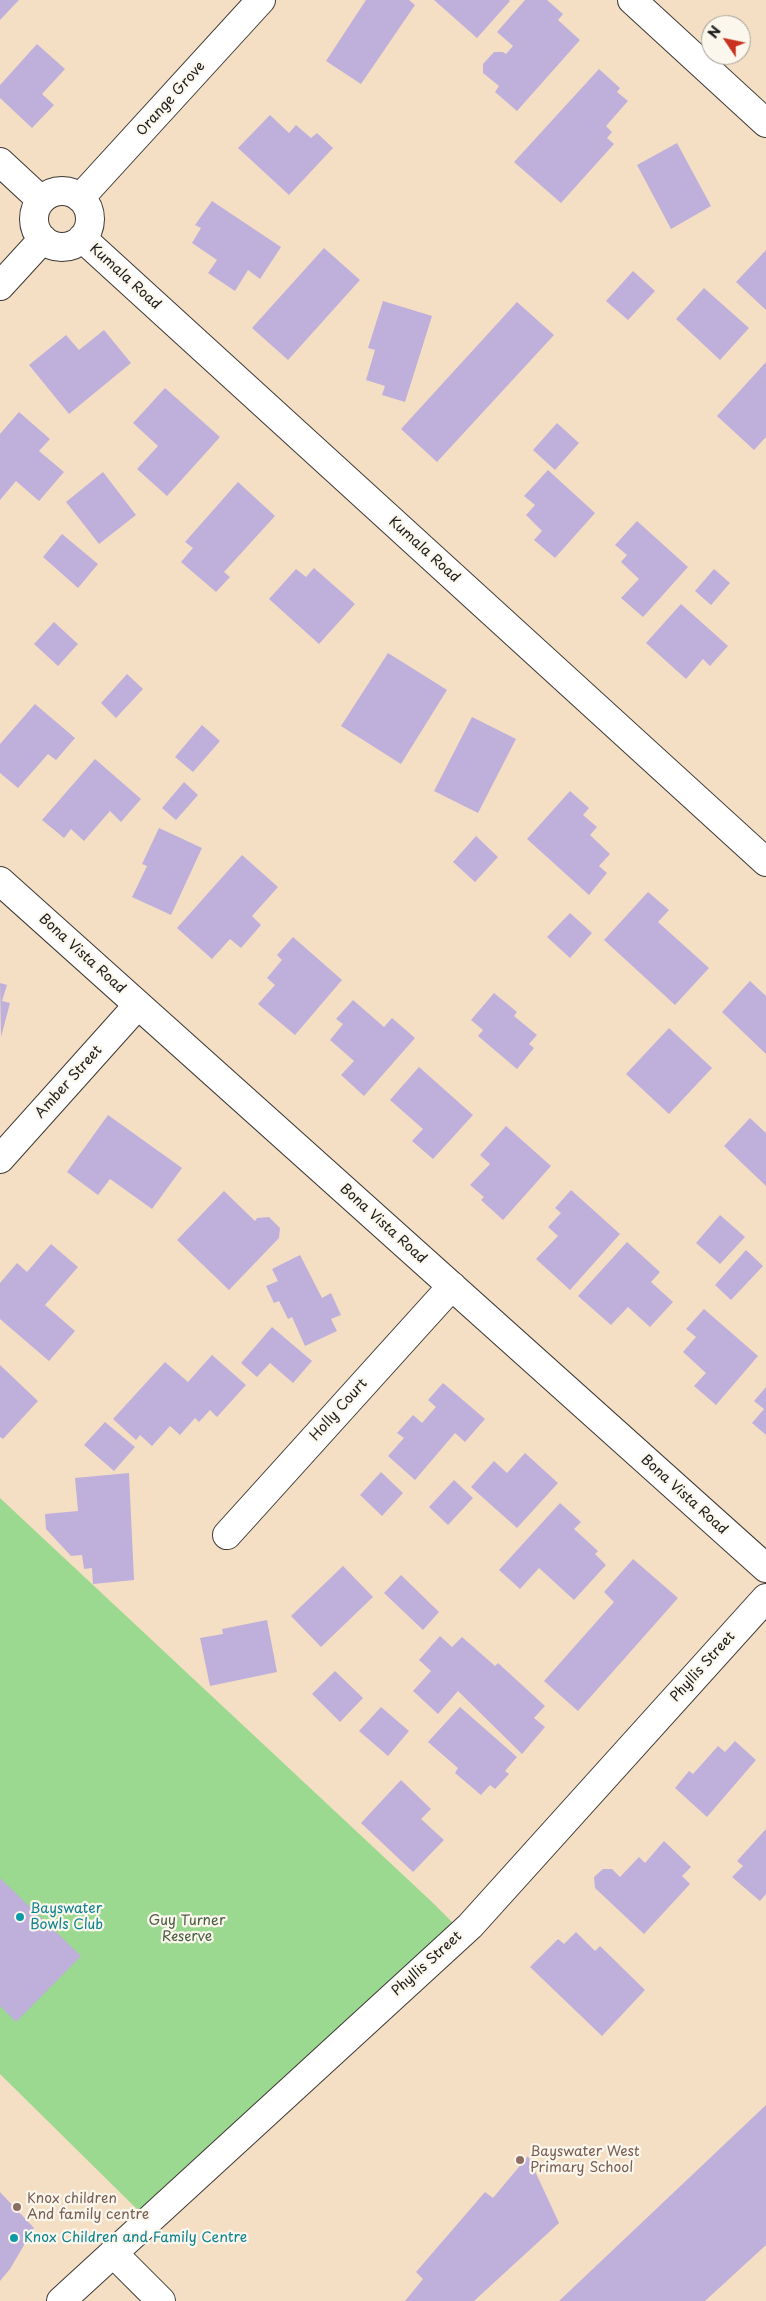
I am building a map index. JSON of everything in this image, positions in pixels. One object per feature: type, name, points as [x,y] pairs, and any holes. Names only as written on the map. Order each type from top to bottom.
[{"type":"street","name":"Orange Grove","points":[[80,198],[261,0]]},
{"type":"street","points":[[632,0],[766,123]]},
{"type":"street","points":[[0,162],[42,200]]},
{"type":"street","points":[[65,191],[80,198],[89,212],[90,222],[82,238],[75,243],[58,246],[43,239],[35,224],[37,207],[42,200],[56,192],[65,191]]},
{"type":"street","name":"Kumala Road","points":[[82,238],[766,862]]},
{"type":"street","points":[[0,286],[43,239]]},
{"type":"street","name":"Bona Vista Road","points":[[0,881],[766,1568]]},
{"type":"street","name":"Amber Street","points":[[0,1159],[138,1005]]},
{"type":"street","name":"Holly Court","points":[[227,1535],[452,1286]]},
{"type":"street","name":"Phyllis Street","points":[[61,2301],[470,1926],[766,1598]]},
{"type":"street","points":[[113,2252],[161,2301]]},
{"type":"green space","name":"Guy Turner Reserve","points":[[0,1498],[462,1932],[148,2220],[0,2074]]},
{"type":"building","points":[[0,0],[19,0],[0,20]]},
{"type":"building","points":[[366,0],[409,0],[415,5],[361,84],[326,61]]},
{"type":"building","points":[[434,0],[509,0],[510,1],[477,38]]},
{"type":"building","points":[[525,0],[547,0],[563,14],[558,20],[580,40],[517,111],[495,92],[499,86],[483,73],[483,64],[494,52],[506,54],[513,46],[497,32]]},
{"type":"building","points":[[37,44],[65,69],[42,94],[54,105],[32,128],[0,98],[0,85]]},
{"type":"building","points":[[599,69],[620,88],[617,92],[628,101],[606,126],[612,132],[607,138],[614,144],[561,203],[514,162]]},
{"type":"building","points":[[270,115],[289,133],[296,125],[311,138],[317,133],[333,148],[289,195],[238,148]]},
{"type":"building","points":[[677,143],[711,206],[671,229],[637,165]]},
{"type":"building","points":[[212,201],[281,247],[260,279],[248,270],[235,291],[208,273],[217,260],[192,243],[201,228],[195,225]]},
{"type":"building","points":[[324,248],[360,280],[288,360],[252,328]]},
{"type":"building","points":[[766,250],[766,310],[736,282]]},
{"type":"building","points":[[633,271],[655,291],[628,320],[606,301]]},
{"type":"building","points":[[704,288],[749,328],[720,360],[676,319]]},
{"type":"building","points":[[383,301],[432,316],[405,402],[382,395],[385,386],[366,380],[375,350],[368,348]]},
{"type":"building","points":[[517,302],[554,335],[437,462],[401,429]]},
{"type":"building","points":[[104,330],[131,363],[69,414],[29,365],[66,335],[79,350]]},
{"type":"building","points":[[766,362],[766,437],[754,450],[717,416]]},
{"type":"building","points":[[165,388],[220,437],[167,496],[137,469],[158,446],[133,423]]},
{"type":"building","points":[[19,412],[50,439],[39,451],[64,472],[39,501],[16,481],[0,500],[0,434]]},
{"type":"building","points":[[557,423],[579,443],[555,470],[533,450]]},
{"type":"building","points":[[548,470],[595,513],[555,558],[534,540],[542,531],[526,515],[535,505],[524,496]]},
{"type":"building","points":[[103,472],[136,515],[99,544],[66,502]]},
{"type":"building","points":[[238,482],[275,516],[224,572],[230,577],[216,592],[181,562],[193,548],[185,542]]},
{"type":"building","points":[[637,521],[688,567],[643,617],[621,598],[639,579],[621,562],[627,555],[615,545]]},
{"type":"building","points":[[62,534],[98,564],[78,588],[43,557]]},
{"type":"building","points":[[314,568],[355,604],[319,644],[269,599],[296,569],[306,577]]},
{"type":"building","points":[[714,569],[730,583],[711,605],[695,591]]},
{"type":"building","points":[[681,604],[728,646],[710,666],[703,659],[686,679],[646,643]]},
{"type":"building","points":[[54,622],[78,644],[58,666],[34,644]]},
{"type":"building","points":[[388,653],[447,690],[401,764],[341,726]]},
{"type":"building","points":[[127,674],[143,689],[116,718],[101,703]]},
{"type":"building","points":[[35,704],[75,738],[56,760],[48,754],[18,788],[0,773],[0,744]]},
{"type":"building","points":[[472,717],[516,739],[478,813],[434,791]]},
{"type":"building","points":[[202,725],[220,741],[193,772],[175,757]]},
{"type":"building","points":[[95,759],[141,799],[121,822],[110,811],[84,841],[71,829],[64,838],[42,820]]},
{"type":"building","points":[[184,782],[198,795],[176,820],[162,808]]},
{"type":"building","points":[[570,791],[589,808],[583,815],[597,827],[590,835],[610,854],[599,866],[607,873],[589,895],[527,839]]},
{"type":"building","points":[[159,828],[202,848],[171,915],[132,897],[147,866],[142,864]]},
{"type":"building","points":[[476,836],[498,857],[475,882],[453,862]]},
{"type":"building","points":[[242,855],[278,887],[252,916],[261,925],[241,948],[230,939],[212,959],[177,928]]},
{"type":"building","points":[[648,892],[669,910],[658,922],[709,968],[675,1005],[604,940]]},
{"type":"building","points":[[570,913],[592,933],[570,958],[547,937]]},
{"type":"building","points":[[293,937],[342,980],[295,1035],[258,1004],[275,985],[267,978],[282,960],[277,955]]},
{"type":"building","points":[[750,981],[766,996],[766,1054],[722,1012]]},
{"type":"building","points":[[0,983],[7,985],[2,1001],[10,1003],[1,1037]]},
{"type":"building","points":[[494,993],[517,1012],[514,1016],[537,1035],[529,1044],[534,1048],[517,1069],[478,1036],[483,1030],[471,1020]]},
{"type":"building","points":[[353,1000],[384,1027],[392,1018],[415,1038],[364,1096],[341,1075],[354,1061],[330,1040],[343,1024],[336,1019]]},
{"type":"building","points":[[669,1028],[712,1068],[669,1114],[626,1074]]},
{"type":"building","points":[[419,1067],[473,1115],[433,1159],[412,1141],[423,1129],[390,1100]]},
{"type":"building","points":[[108,1115],[182,1168],[152,1209],[110,1179],[98,1195],[67,1172]]},
{"type":"building","points":[[750,1118],[766,1133],[766,1186],[724,1146]]},
{"type":"building","points":[[506,1126],[551,1166],[503,1220],[481,1200],[484,1197],[470,1185],[490,1164],[480,1155]]},
{"type":"building","points":[[571,1190],[620,1234],[570,1290],[536,1259],[558,1236],[548,1227],[561,1213],[555,1208]]},
{"type":"building","points":[[224,1191],[255,1221],[257,1218],[269,1217],[280,1228],[279,1238],[229,1290],[177,1240]]},
{"type":"building","points":[[720,1215],[745,1237],[720,1264],[696,1243]]},
{"type":"building","points":[[627,1242],[660,1272],[651,1282],[673,1302],[650,1327],[628,1307],[611,1325],[578,1296]]},
{"type":"building","points":[[51,1244],[78,1267],[45,1305],[75,1331],[49,1361],[0,1319],[0,1283],[17,1263],[27,1272]]},
{"type":"building","points":[[746,1250],[763,1266],[731,1300],[715,1285]]},
{"type":"building","points":[[300,1255],[322,1298],[331,1293],[341,1315],[331,1319],[337,1331],[305,1346],[292,1317],[288,1319],[279,1301],[274,1303],[266,1286],[278,1281],[272,1269]]},
{"type":"building","points":[[704,1309],[758,1356],[716,1405],[694,1386],[706,1373],[683,1352],[696,1337],[686,1329]]},
{"type":"building","points":[[272,1327],[312,1361],[293,1383],[270,1363],[257,1377],[241,1363]]},
{"type":"building","points":[[212,1355],[246,1385],[217,1417],[210,1410],[199,1422],[195,1418],[180,1435],[170,1426],[152,1446],[140,1435],[136,1440],[113,1419],[165,1362],[188,1382]]},
{"type":"building","points":[[0,1365],[38,1401],[3,1439],[0,1437]]},
{"type":"building","points":[[443,1383],[485,1419],[465,1442],[455,1433],[415,1480],[388,1456],[404,1438],[397,1433],[413,1415],[422,1423],[436,1407],[428,1400]]},
{"type":"building","points":[[766,1387],[766,1435],[752,1423],[764,1409],[754,1401]]},
{"type":"building","points":[[105,1422],[135,1447],[114,1471],[84,1445]]},
{"type":"building","points":[[525,1453],[558,1483],[517,1528],[471,1487],[494,1461],[507,1473]]},
{"type":"building","points":[[381,1472],[403,1493],[382,1516],[360,1495]]},
{"type":"building","points":[[129,1473],[134,1580],[93,1584],[92,1568],[84,1569],[82,1555],[71,1556],[46,1529],[45,1514],[78,1511],[75,1478]]},
{"type":"building","points":[[454,1480],[473,1498],[448,1525],[429,1507]]},
{"type":"building","points":[[560,1503],[581,1522],[574,1529],[598,1551],[595,1554],[606,1565],[574,1600],[539,1568],[520,1589],[499,1570]]},
{"type":"building","points":[[633,1559],[678,1598],[578,1711],[544,1681],[614,1602],[604,1592]]},
{"type":"building","points":[[343,1566],[373,1597],[321,1647],[291,1616]]},
{"type":"building","points":[[401,1575],[439,1612],[423,1630],[384,1593]]},
{"type":"building","points":[[267,1620],[277,1672],[210,1686],[200,1638],[223,1634],[222,1629]]},
{"type":"building","points":[[440,1636],[452,1647],[462,1637],[495,1666],[498,1663],[545,1706],[534,1718],[545,1727],[522,1754],[458,1691],[438,1714],[413,1691],[431,1671],[419,1660]]},
{"type":"building","points":[[335,1671],[363,1698],[340,1722],[312,1694]]},
{"type":"building","points":[[381,1707],[409,1731],[388,1756],[359,1731]]},
{"type":"building","points":[[460,1707],[517,1757],[505,1771],[509,1774],[495,1789],[490,1785],[481,1795],[455,1773],[458,1768],[428,1742]]},
{"type":"building","points":[[735,1741],[756,1760],[707,1817],[675,1788],[689,1771],[693,1774],[718,1746],[725,1752]]},
{"type":"building","points":[[401,1780],[431,1809],[421,1819],[444,1840],[413,1872],[361,1823]]},
{"type":"building","points":[[766,1829],[766,1894],[760,1901],[732,1877],[743,1866],[737,1861]]},
{"type":"building","points":[[664,1841],[691,1867],[682,1876],[690,1884],[644,1934],[595,1888],[594,1877],[603,1869],[612,1869],[620,1877],[639,1857],[645,1863]]},
{"type":"building","name":"Bayswater Bowls Club","points":[[0,1878],[81,1956],[16,2022],[0,2006]]},
{"type":"building","points":[[576,1932],[595,1951],[600,1946],[645,1990],[602,2036],[530,1967],[558,1939],[564,1944]]},
{"type":"building","points":[[766,2105],[766,2245],[705,2301],[559,2301]]},
{"type":"building","points":[[528,2156],[559,2223],[474,2301],[405,2301],[423,2279],[416,2272],[485,2192],[493,2198]]},
{"type":"building","name":"Knox Children and Family Centre","points":[[0,2192],[34,2228],[10,2269],[0,2281]]},
{"type":"place","name":"Bayswater Bowls Club","points":[[20,1917]]},
{"type":"place","name":"Bayswater West Primary School","points":[[520,2160]]},
{"type":"place","name":"Knox children And family centre","points":[[17,2207]]},
{"type":"place","name":"Knox Children and Family Centre","points":[[14,2238]]}]
